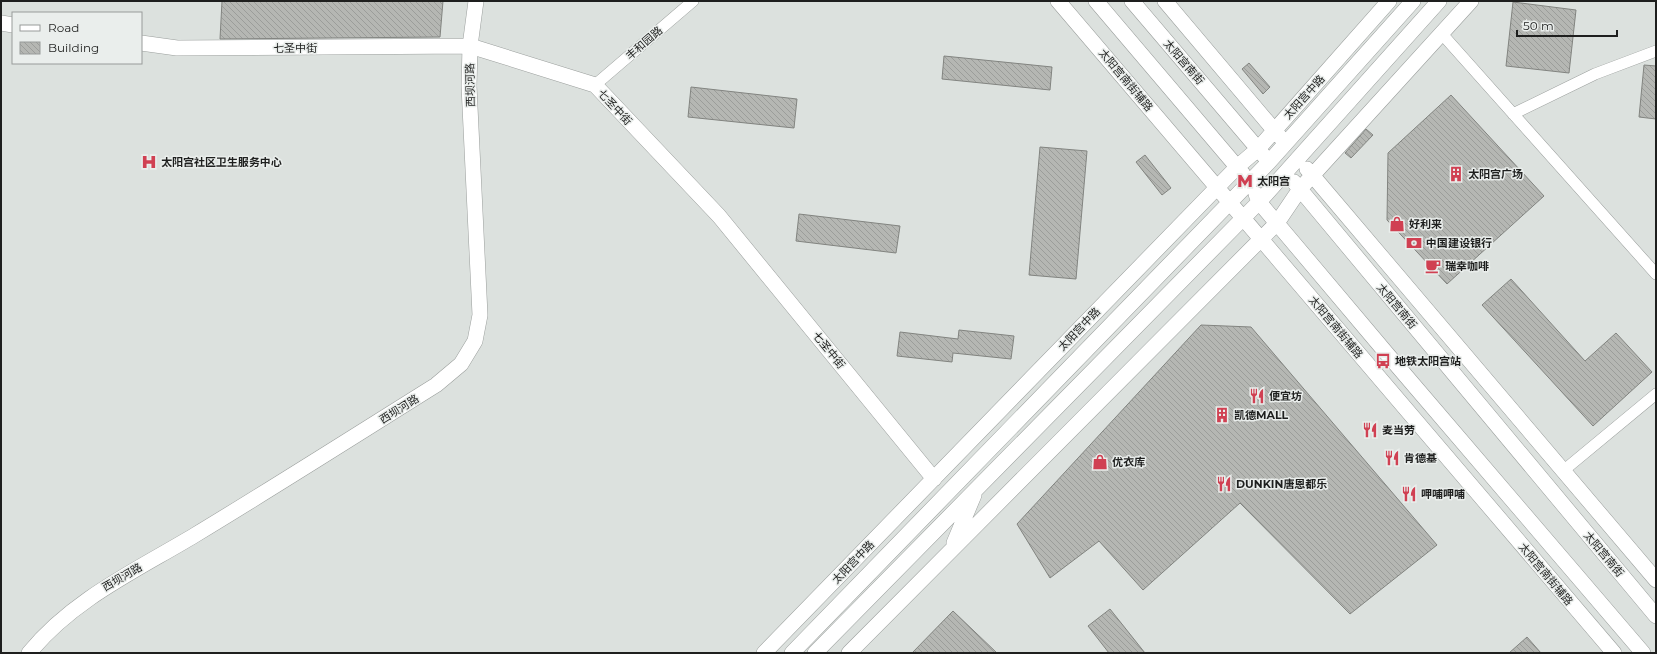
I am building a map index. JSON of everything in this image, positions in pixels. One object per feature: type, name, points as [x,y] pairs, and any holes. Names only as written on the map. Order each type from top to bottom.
[{"type":"street","name":"西坝河路","points":[[29,653],[54,625],[96,592],[194,535],[436,385],[461,364],[475,341],[480,315],[469,86],[470,46],[476,1]]},
{"type":"street","name":"丰和园路","points":[[595,85],[693,1]]},
{"type":"street","name":"太阳宫南街辅路","points":[[1058,1],[1614,653]]},
{"type":"street","points":[[1096,1],[1238,167],[1250,182],[1259,202],[1643,653]]},
{"type":"street","name":"太阳宫南街","points":[[1132,1],[1269,162],[1286,173],[1656,616]]},
{"type":"street","name":"太阳宫南街","points":[[1166,1],[1656,580]]},
{"type":"street","name":"太阳宫中路","points":[[764,653],[1217,188],[1258,149],[1389,1]]},
{"type":"street","name":"太阳宫中路","points":[[792,653],[1250,182],[1413,1]]},
{"type":"street","points":[[815,653],[1259,202],[1440,1]]},
{"type":"street","points":[[849,653],[1277,223],[1300,190],[1313,175],[1471,1]]},
{"type":"street","points":[[1,23],[12,25]]},
{"type":"street","points":[[1442,34],[1656,274]]},
{"type":"street","name":"七圣中街","points":[[142,43],[178,48],[470,46],[595,85],[719,216],[934,479]]},
{"type":"street","points":[[1513,114],[1595,74],[1656,51]]},
{"type":"street","points":[[1078,386],[1096,405]]},
{"type":"street","points":[[1563,471],[1656,394]]},
{"type":"street","points":[[901,512],[977,463]]},
{"type":"street","points":[[952,550],[976,490]]},
{"type":"building","points":[[222,1],[443,1],[440,37],[220,39]]},
{"type":"building","points":[[1513,2],[1576,10],[1569,73],[1506,66]]},
{"type":"building","points":[[944,56],[1052,67],[1050,90],[942,79]]},
{"type":"building","points":[[1249,63],[1270,87],[1263,94],[1242,69]]},
{"type":"building","points":[[1644,65],[1656,66],[1656,119],[1639,117]]},
{"type":"building","points":[[691,87],[797,99],[794,128],[688,117]]},
{"type":"building","name":"太阳宫广场","points":[[1451,95],[1544,196],[1447,284],[1387,220],[1388,153]]},
{"type":"building","points":[[1366,129],[1373,135],[1351,158],[1345,153]]},
{"type":"building","points":[[1040,147],[1087,151],[1076,279],[1029,275]]},
{"type":"building","points":[[1145,155],[1171,188],[1162,195],[1136,162]]},
{"type":"building","points":[[799,214],[900,226],[896,253],[796,241]]},
{"type":"building","points":[[1511,279],[1585,361],[1616,333],[1652,372],[1593,426],[1482,305]]},
{"type":"building","name":"凯德MALL","points":[[1201,325],[1251,327],[1437,545],[1350,614],[1240,503],[1143,590],[1099,541],[1050,578],[1017,524]]},
{"type":"building","points":[[959,330],[1014,336],[1011,359],[953,353],[952,362],[897,356],[900,332],[958,339]]},
{"type":"building","points":[[1110,609],[1145,653],[1109,653],[1088,626]]},
{"type":"building","points":[[953,611],[997,653],[912,653]]},
{"type":"building","points":[[1527,637],[1541,653],[1509,653]]},
{"type":"place","name":"太阳宫社区卫生服务中心","points":[[149,162]]},
{"type":"place","name":"太阳宫广场","points":[[1456,174]]},
{"type":"place","name":"太阳宫","points":[[1245,181]]},
{"type":"place","name":"好利来","points":[[1397,224]]},
{"type":"place","name":"中国建设银行","points":[[1414,243]]},
{"type":"place","name":"瑞幸咖啡","points":[[1433,266]]},
{"type":"place","name":"地铁太阳宫站","points":[[1383,361]]},
{"type":"place","name":"便宜坊","points":[[1257,396]]},
{"type":"place","name":"凯德MALL","points":[[1222,415]]},
{"type":"place","name":"麦当劳","points":[[1370,430]]},
{"type":"place","name":"肯德基","points":[[1392,458]]},
{"type":"place","name":"优衣库","points":[[1100,462]]},
{"type":"place","name":"DUNKIN唐恩都乐","points":[[1224,484]]},
{"type":"place","name":"呷哺呷哺","points":[[1409,494]]}]
